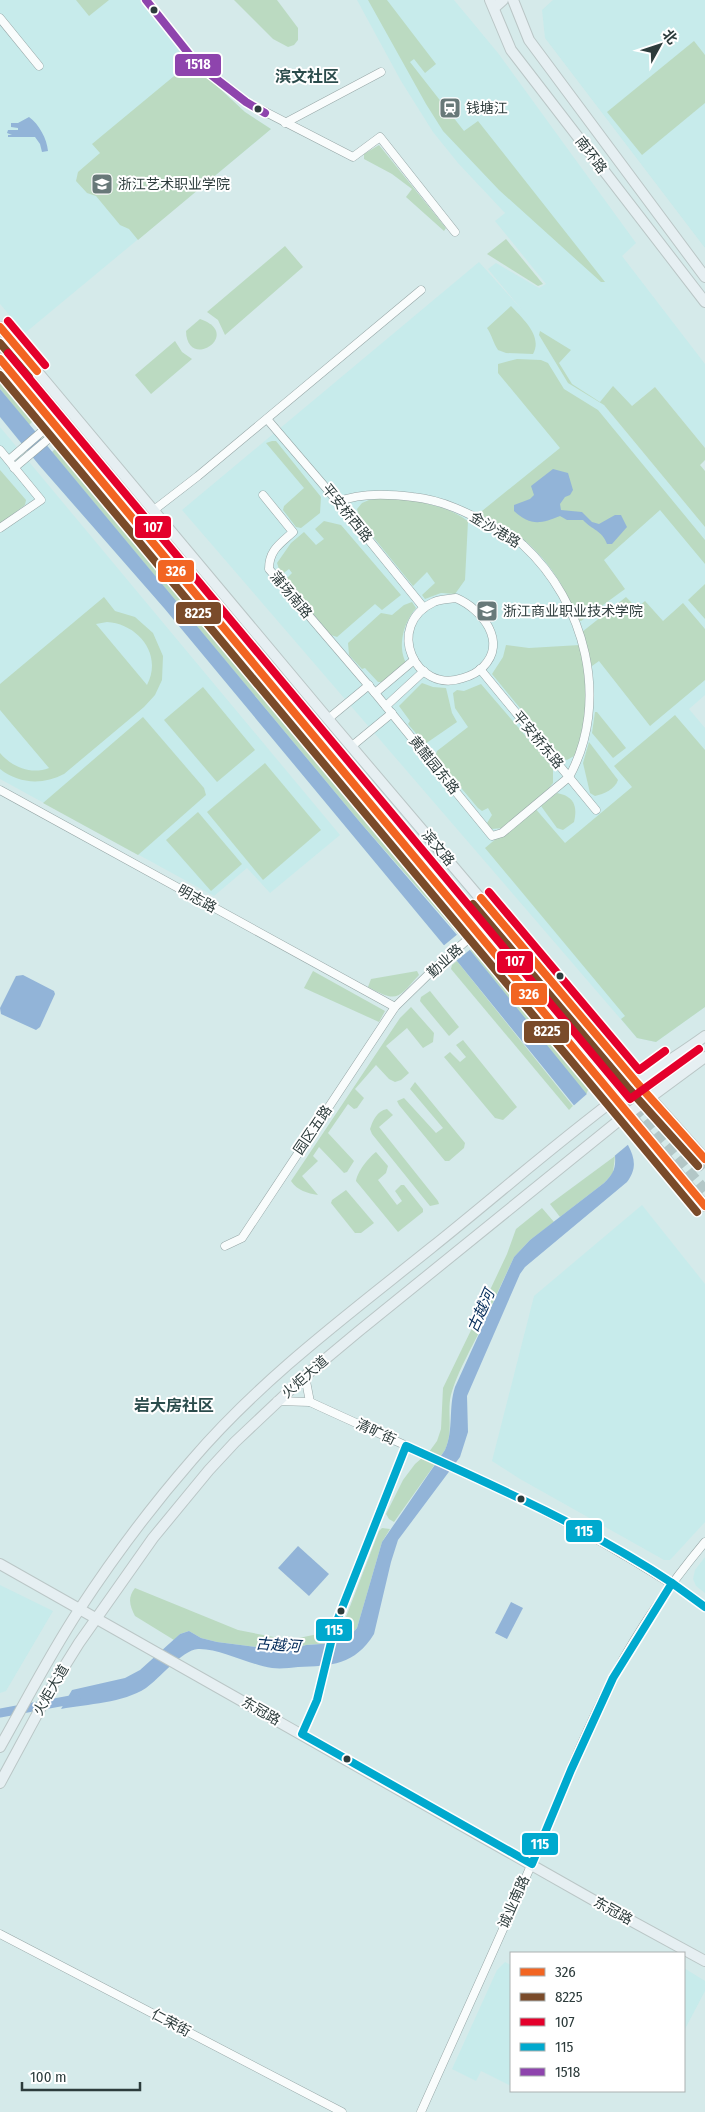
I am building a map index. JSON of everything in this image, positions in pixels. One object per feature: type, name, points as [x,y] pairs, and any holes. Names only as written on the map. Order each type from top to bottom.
[{"type":"main road","points":[[492,4],[503,0]]},
{"type":"main road","name":"南环路","points":[[513,0],[529,40],[705,277]]},
{"type":"main road","name":"南环路","points":[[492,4],[511,50],[705,302]]},
{"type":"main road","name":"滨文路","points":[[0,327],[636,1083],[651,1097],[705,1159]]},
{"type":"main road","name":"滨文路","points":[[0,359],[54,430],[474,934],[617,1098],[705,1206]]},
{"type":"main road","name":"火炬大道","points":[[0,1747],[27,1697],[80,1609],[153,1506],[194,1458],[262,1388],[347,1315],[582,1125],[636,1083],[705,1036]]},
{"type":"main road","name":"火炬大道","points":[[0,1784],[54,1683],[96,1618],[169,1517],[209,1470],[277,1401],[359,1331],[628,1113],[705,1057]]},
{"type":"main road","points":[[347,1315],[358,1322],[359,1331]]},
{"type":"main road","name":"东冠路","points":[[0,1564],[595,1901],[705,1961]]},
{"type":"street","points":[[146,0],[198,64],[246,102],[353,157],[380,137],[455,232]]},
{"type":"street","points":[[0,18],[39,66]]},
{"type":"street","points":[[285,123],[380,72]]},
{"type":"street","points":[[154,510],[198,476],[421,290]]},
{"type":"street","name":"平安桥西路","points":[[267,419],[338,502],[424,608]]},
{"type":"street","points":[[11,458],[45,430],[54,430]]},
{"type":"street","points":[[14,468],[54,430]]},
{"type":"street","points":[[0,450],[11,458],[14,468],[41,500],[0,528]]},
{"type":"street","name":"蒲场南路","points":[[263,494],[293,532],[276,548],[269,558],[269,569],[375,693]]},
{"type":"street","name":"金沙港路","points":[[338,502],[347,498],[396,494],[427,498],[461,510],[522,544],[549,574],[565,600],[584,647],[588,668],[590,704],[587,726],[576,764],[569,777]]},
{"type":"street","points":[[456,598],[468,603],[477,610],[488,624],[493,650],[489,659],[480,669],[468,676],[447,681],[435,679],[414,660],[407,638],[415,619],[424,608],[434,601],[456,598]]},
{"type":"street","points":[[375,693],[414,660]]},
{"type":"street","name":"平安桥东路","points":[[480,669],[596,810]]},
{"type":"street","points":[[386,706],[424,671]]},
{"type":"street","points":[[328,719],[369,686]]},
{"type":"street","name":"黄醋园东路","points":[[375,693],[492,836],[502,833],[569,777]]},
{"type":"street","points":[[352,746],[392,713]]},
{"type":"street","name":"明志路","points":[[0,790],[395,1007]]},
{"type":"street","name":"勤业路","points":[[395,1007],[496,915]]},
{"type":"street","name":"园区五路","points":[[225,1246],[242,1238],[395,1007]]},
{"type":"street","points":[[305,1376],[310,1402]]},
{"type":"street","name":"清旷街","points":[[277,1401],[310,1402],[459,1470],[588,1534],[672,1583],[705,1607]]},
{"type":"street","points":[[302,1734],[317,1700],[335,1626],[406,1446]]},
{"type":"street","name":"诚业南路","points":[[421,2112],[532,1864],[561,1792],[614,1677],[636,1638],[672,1583],[705,1542]]},
{"type":"street","name":"仁荣街","points":[[0,1934],[342,2112]]},
{"type":"shaded area","name":"浙江艺术职业学院","points":[[0,0],[141,0],[195,66],[245,112],[271,129],[25,333],[0,304]]},
{"type":"shaded area","name":"浙江商业职业技术学院","points":[[357,0],[454,0],[498,53],[636,243],[622,256],[705,364],[705,448],[655,387],[632,406],[604,405],[705,527],[705,695],[689,709],[705,728],[705,1007],[656,1042],[637,1038],[182,510],[479,262],[522,310],[488,269],[496,263],[539,288],[546,284],[495,221],[505,213],[458,163],[433,132],[401,81]]},
{"type":"shaded area","points":[[553,0],[705,0],[705,248],[545,38],[542,10]]},
{"type":"shaded area","points":[[0,427],[340,835],[270,893],[247,868],[214,896],[0,779]]},
{"type":"shaded area","points":[[642,1205],[705,1284],[705,1522],[670,1560],[664,1560],[520,1479],[492,1461],[534,1296]]},
{"type":"shaded area","points":[[705,1557],[705,1593],[696,1586],[693,1579],[695,1570]]},
{"type":"shaded area","points":[[0,1585],[53,1611],[6,1691],[0,1693]]},
{"type":"shaded area","points":[[505,1962],[510,1964],[510,2086],[481,2071],[476,2081],[452,2069],[497,1970]]},
{"type":"shaded area","points":[[685,1969],[705,1981],[705,1991],[685,2029]]},
{"type":"green space","points":[[76,0],[109,0],[89,16]]},
{"type":"green space","points":[[234,0],[277,0],[298,28],[298,40],[294,45],[288,47],[273,39]]},
{"type":"green space","points":[[368,0],[387,0],[436,64],[425,73],[414,59],[410,62],[464,131],[478,121],[605,282],[601,282],[499,190],[443,131]]},
{"type":"green space","points":[[694,41],[705,55],[705,103],[642,155],[607,112]]},
{"type":"green space","points":[[191,62],[245,112],[271,129],[138,240],[129,229],[120,225],[96,196],[87,193],[76,181],[78,172],[100,153],[92,144]]},
{"type":"green space","points":[[379,145],[446,228],[444,231],[406,197],[412,189],[392,174],[364,159],[364,154]]},
{"type":"green space","points":[[506,239],[543,284],[538,286],[487,254]]},
{"type":"green space","points":[[285,246],[303,267],[225,335],[218,320],[207,312]]},
{"type":"green space","points":[[511,306],[534,334],[535,347],[533,354],[506,353],[498,350],[487,328]]},
{"type":"green space","points":[[200,319],[212,326],[217,333],[215,340],[210,346],[195,349],[189,343],[186,331]]},
{"type":"green space","points":[[540,331],[571,350],[559,363],[572,384],[600,402],[613,386],[632,406],[655,387],[705,448],[705,460],[700,465],[705,471],[705,527],[604,405],[568,383],[539,335]]},
{"type":"green space","points":[[175,341],[182,352],[192,359],[151,394],[135,375]]},
{"type":"green space","points":[[517,359],[541,360],[548,363],[564,389],[598,410],[705,540],[705,564],[660,510],[604,560],[625,589],[581,621],[576,619],[566,593],[552,570],[534,549],[524,539],[509,529],[477,515],[560,448],[498,373],[498,364]]},
{"type":"green space","points":[[0,370],[36,413],[35,419],[29,425],[0,389]]},
{"type":"green space","points":[[276,441],[321,497],[320,513],[301,528],[296,527],[283,510],[284,506],[304,488],[266,443]]},
{"type":"green space","points":[[61,443],[338,783],[399,854],[466,927],[458,934],[359,821],[52,452]]},
{"type":"green space","points":[[0,470],[26,500],[25,505],[0,524]]},
{"type":"green space","points":[[387,497],[439,507],[468,521],[465,580],[455,594],[441,593],[425,599],[422,595],[435,583],[427,572],[413,586],[361,522],[357,509],[362,503]]},
{"type":"green space","points":[[324,521],[341,525],[401,595],[382,610],[375,604],[337,637],[331,635],[287,583],[287,578],[292,573],[289,569],[281,575],[277,563],[291,543],[304,532],[316,545],[324,539],[315,529]]},
{"type":"green space","points":[[705,584],[705,619],[688,600]]},
{"type":"green space","points":[[104,597],[115,611],[135,617],[153,633],[163,656],[162,680],[155,695],[144,707],[64,774],[48,780],[23,780],[15,778],[0,769],[0,753],[10,762],[22,768],[35,771],[49,768],[0,710],[0,684]],"holes":[[[107,622],[129,628],[145,643],[150,652],[152,662],[147,685],[96,624]]]},
{"type":"green space","points":[[626,597],[637,608],[645,601],[663,621],[683,603],[705,629],[705,680],[650,726],[599,661],[592,666],[582,632]]},
{"type":"green space","points":[[412,602],[416,608],[405,627],[402,641],[403,656],[406,663],[382,682],[378,682],[349,655],[348,643],[381,613],[392,615],[404,605]]},
{"type":"green space","points":[[506,645],[529,648],[580,645],[585,665],[588,703],[577,751],[574,756],[567,760],[561,758],[492,674],[503,657]]},
{"type":"green space","points":[[422,683],[433,687],[446,688],[452,713],[457,722],[425,744],[408,724],[410,721],[399,706]]},
{"type":"green space","points":[[481,684],[553,768],[553,783],[504,828],[491,829],[487,823],[492,815],[488,808],[482,811],[478,808],[435,757],[437,751],[468,727],[455,708],[453,693],[457,690],[464,691]]},
{"type":"green space","points":[[203,687],[255,750],[217,782],[164,720]]},
{"type":"green space","points":[[595,712],[597,712],[626,748],[613,758],[592,733]]},
{"type":"green space","points":[[675,715],[705,750],[705,1007],[656,1042],[637,1038],[621,1019],[625,1016],[485,848],[534,807],[565,843],[632,787],[614,766]]},
{"type":"green space","points":[[143,717],[204,788],[206,795],[138,855],[43,803]]},
{"type":"green space","points":[[589,742],[618,780],[609,791],[595,796],[590,793],[583,763]]},
{"type":"green space","points":[[265,763],[321,830],[263,880],[207,812]]},
{"type":"green space","points":[[557,793],[567,796],[575,806],[574,822],[563,830],[557,828],[541,806]]},
{"type":"green space","points":[[198,812],[242,864],[211,891],[166,840]]},
{"type":"green space","points":[[479,943],[505,975],[520,999],[590,1085],[586,1095],[470,950]]},
{"type":"green space","points":[[457,961],[573,1106],[569,1110],[451,969],[452,965]]},
{"type":"green space","points":[[313,971],[385,1011],[379,1022],[304,988]]},
{"type":"green space","points":[[417,971],[419,975],[401,994],[396,996],[392,997],[368,987],[371,979]]},
{"type":"green space","points":[[430,991],[459,1027],[449,1036],[420,1001],[421,997]]},
{"type":"green space","points":[[411,1007],[434,1033],[433,1042],[423,1048],[407,1028],[386,1046],[409,1073],[401,1080],[395,1082],[389,1079],[376,1065],[355,1089],[364,1098],[357,1108],[354,1109],[348,1104],[328,1133],[354,1161],[347,1172],[344,1173],[319,1147],[313,1156],[318,1161],[302,1176],[318,1195],[300,1189],[291,1181],[400,1018]]},
{"type":"green space","points":[[463,1040],[517,1107],[503,1120],[495,1118],[444,1057],[450,1052],[460,1062],[466,1057],[456,1045]]},
{"type":"green space","points":[[415,1082],[465,1143],[464,1148],[449,1161],[445,1161],[397,1101],[404,1098],[436,1133],[443,1128],[410,1089]]},
{"type":"green space","points":[[387,1109],[393,1115],[379,1127],[439,1204],[430,1206],[372,1134],[370,1129],[374,1119],[378,1114]]},
{"type":"green space","points":[[376,1152],[388,1166],[386,1173],[378,1180],[397,1205],[402,1201],[395,1191],[401,1185],[404,1185],[423,1209],[423,1212],[398,1232],[356,1181],[364,1165]]},
{"type":"green space","points":[[615,1156],[613,1173],[604,1183],[560,1217],[550,1204]]},
{"type":"green space","points":[[346,1190],[374,1223],[361,1233],[355,1233],[331,1203],[332,1200]]},
{"type":"green space","points":[[542,1208],[554,1222],[530,1240],[514,1257],[488,1313],[482,1307],[507,1254],[516,1229]]},
{"type":"green space","points":[[478,1319],[484,1322],[452,1391],[450,1400],[450,1431],[445,1450],[394,1522],[386,1514],[403,1480],[437,1441],[441,1429],[443,1388]]},
{"type":"green space","points":[[382,1528],[390,1529],[382,1542],[357,1628],[349,1637],[336,1643],[379,1531]]},
{"type":"green space","points":[[135,1588],[238,1630],[289,1640],[323,1633],[328,1637],[328,1643],[306,1645],[286,1651],[217,1642],[201,1638],[189,1631],[180,1634],[174,1640],[135,1616],[130,1602]]},
{"type":"water","points":[[29,117],[42,132],[48,151],[42,152],[40,144],[35,137],[8,137],[8,135],[12,135],[7,133],[8,130],[18,130],[18,128],[11,127],[11,123],[18,123]]},
{"type":"water","points":[[0,389],[359,821],[470,950],[628,1145],[634,1164],[627,1182],[525,1267],[520,1274],[467,1396],[468,1432],[460,1457],[398,1540],[374,1634],[359,1652],[341,1662],[332,1664],[272,1668],[215,1651],[198,1649],[185,1654],[151,1684],[137,1693],[116,1700],[61,1709],[72,1690],[125,1678],[140,1670],[180,1634],[189,1631],[201,1638],[217,1642],[286,1651],[306,1645],[336,1643],[349,1637],[357,1628],[382,1542],[445,1450],[448,1442],[455,1387],[514,1257],[530,1240],[610,1177],[615,1164],[615,1156],[457,961],[164,608],[39,465],[0,417]]},
{"type":"water","points":[[553,469],[568,473],[573,490],[560,504],[561,510],[582,512],[592,522],[599,524],[615,515],[621,515],[627,527],[612,544],[607,544],[600,533],[583,520],[567,520],[560,516],[547,521],[536,522],[525,519],[514,511],[514,505],[530,499],[534,495],[531,486]]},
{"type":"water","points":[[23,975],[54,991],[55,994],[40,1027],[36,1030],[1,1014],[0,1008],[16,976]]},
{"type":"water","points":[[298,1546],[329,1574],[309,1596],[278,1568]]},
{"type":"water","points":[[511,1602],[523,1608],[507,1639],[495,1633]]},
{"type":"pier","points":[[459,933],[472,948],[455,962],[442,947]]},
{"type":"pier","points":[[588,1093],[630,1143],[612,1158],[571,1108]]},
{"type":"waterway","name":"古越河","points":[[0,1713],[76,1699]]},
{"type":"tunnel","points":[[0,348],[705,1191]]},
{"type":"tunnel","points":[[680,1138],[705,1168]]},
{"type":"transit line","name":"1518","points":[[146,0],[197,64],[246,102],[265,113]]},
{"type":"transit line","name":"107","points":[[8,321],[45,365]]},
{"type":"transit line","name":"326","points":[[0,327],[37,371]]},
{"type":"transit line","name":"8225","points":[[0,343],[29,377]]},
{"type":"transit line","name":"107","points":[[8,353],[630,1099],[699,1049]]},
{"type":"transit line","name":"326","points":[[0,359],[705,1206]]},
{"type":"transit line","name":"8225","points":[[0,375],[697,1212]]},
{"type":"transit line","name":"107","points":[[489,892],[639,1070],[665,1051]]},
{"type":"transit line","name":"326","points":[[481,898],[637,1083],[705,1159]]},
{"type":"transit line","name":"8225","points":[[473,904],[629,1089],[698,1166]]},
{"type":"transit line","name":"115","points":[[406,1446],[542,1509],[608,1544],[672,1583],[613,1678],[571,1770],[532,1864],[302,1734],[317,1700],[335,1626],[406,1446]]},
{"type":"transit line","name":"115","points":[[672,1583],[705,1607]]},
{"type":"place","name":"钱塘江","points":[[450,108]]},
{"type":"place","name":"浙江艺术职业学院","points":[[102,184]]},
{"type":"place","name":"浙江商业职业技术学院","points":[[487,611]]},
{"type":"district","name":"滨文社区","points":[[307,76]]},
{"type":"district","name":"岩大房社区","points":[[174,1405]]}]
